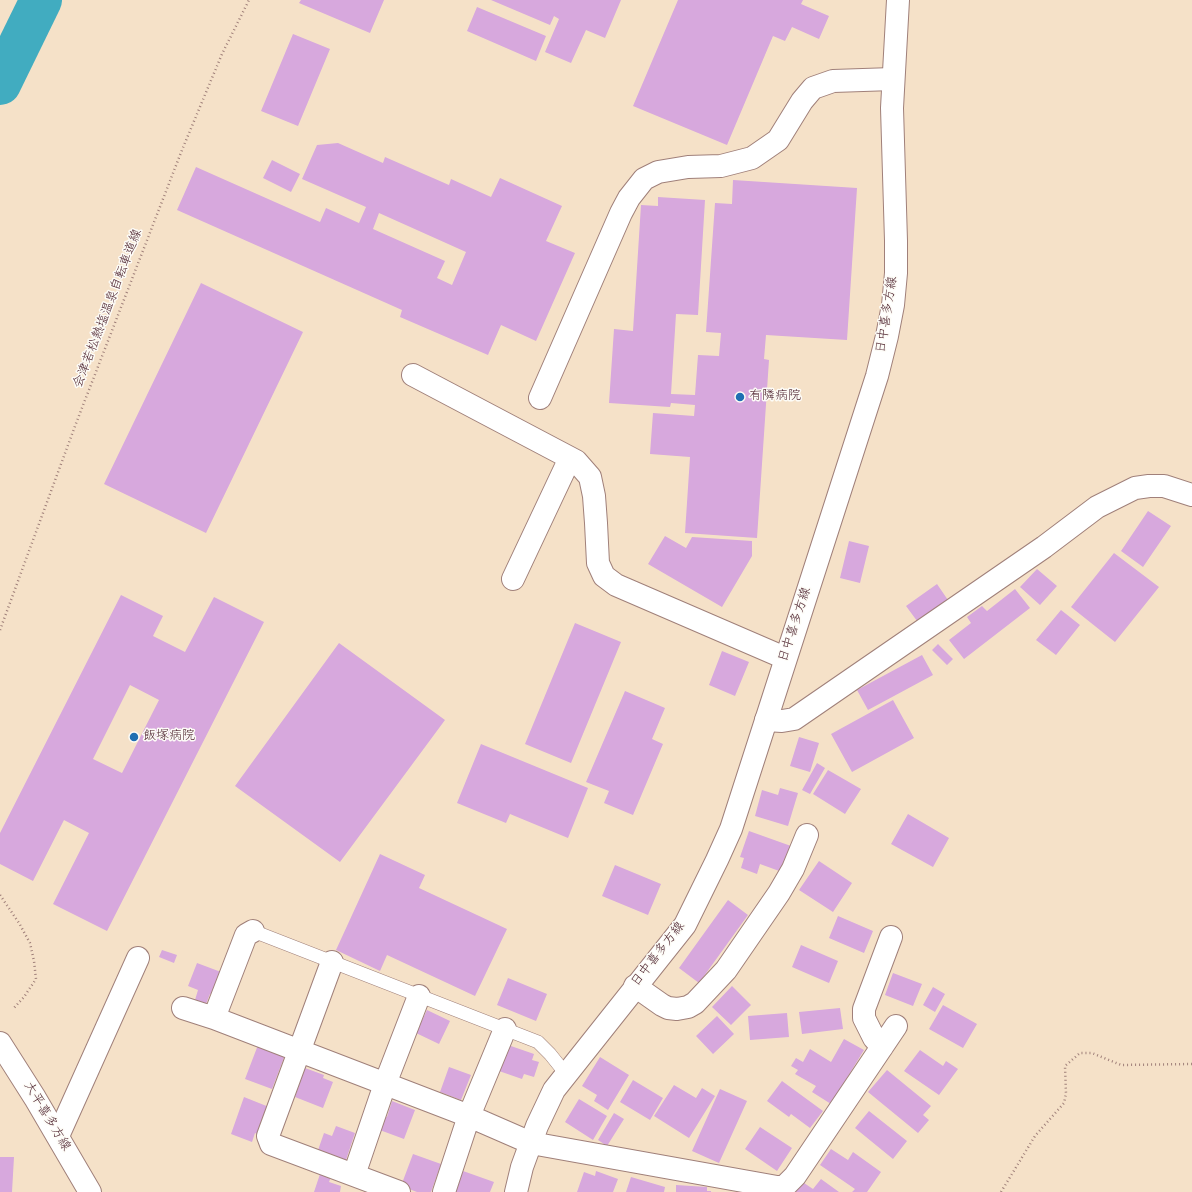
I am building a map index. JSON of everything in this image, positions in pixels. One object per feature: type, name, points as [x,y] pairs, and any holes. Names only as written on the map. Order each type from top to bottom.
[{"type":"street","name":"日中喜多方線","points":[[516,1192],[522,1167],[554,1090],[685,925],[717,860],[730,829],[877,376],[893,305],[896,260],[892,108],[898,0]]},
{"type":"street","points":[[540,398],[621,212],[629,198],[644,179],[658,172],[688,167],[721,166],[752,158],[778,140],[802,101],[813,88],[833,81],[893,79]]},
{"type":"street","points":[[413,375],[576,461],[590,477],[595,510],[598,563],[604,576],[616,585],[785,658]]},
{"type":"street","points":[[513,579],[570,458]]},
{"type":"street","points":[[766,720],[782,721],[794,719],[1044,547],[1097,507],[1135,488],[1149,486],[1164,486],[1192,495]]},
{"type":"street","points":[[636,986],[668,1008],[677,1009],[688,1007],[695,1003],[726,970],[778,893],[793,869],[807,835]]},
{"type":"street","points":[[214,1018],[246,935],[253,931]]},
{"type":"street","points":[[882,1047],[874,1038],[864,1018],[864,1009],[891,937]]},
{"type":"street","points":[[58,1136],[138,958]]},
{"type":"street","points":[[332,962],[268,1136],[272,1144],[399,1192]]},
{"type":"street","points":[[354,1175],[385,1084],[419,996]]},
{"type":"street","points":[[183,1008],[214,1018],[469,1116],[531,1143],[728,1185],[777,1187],[784,1187],[795,1176],[896,1026]]},
{"type":"street","points":[[444,1192],[469,1116],[505,1029]]},
{"type":"street","name":"大平喜多方線","points":[[0,1043],[58,1136],[90,1192]]},
{"type":"lane","points":[[253,931],[538,1042],[566,1074]]},
{"type":"path","name":"会津若松熱塩温泉自転車道線","points":[[0,630],[75,426],[182,150],[222,54],[248,0]]},
{"type":"path","points":[[0,895],[19,923],[30,943],[34,961],[36,979],[24,997],[13,1009]]},
{"type":"path","points":[[1001,1192],[1034,1136],[1064,1103],[1066,1094],[1065,1066],[1080,1053],[1092,1054],[1122,1065],[1192,1064]]},
{"type":"building","points":[[301,0],[384,0],[370,33],[299,3]]},
{"type":"building","points":[[491,0],[621,0],[605,38],[586,30],[571,63],[545,52],[559,19],[554,16],[550,25]]},
{"type":"building","points":[[678,0],[803,0],[801,4],[829,16],[819,39],[792,27],[785,41],[773,36],[727,145],[633,106]]},
{"type":"building","points":[[477,7],[546,36],[536,61],[467,31]]},
{"type":"building","points":[[293,34],[330,49],[298,126],[261,111]]},
{"type":"building","points":[[338,143],[383,163],[385,157],[449,185],[451,179],[491,197],[500,178],[562,206],[546,241],[575,253],[536,341],[501,325],[488,355],[400,317],[402,310],[177,210],[196,167],[320,222],[326,208],[359,223],[366,207],[302,179],[317,145]],"holes":[[[379,213],[466,252],[452,285],[437,278],[445,261],[373,229]]]},
{"type":"building","points":[[272,160],[300,174],[291,192],[263,178]]},
{"type":"building","points":[[733,180],[857,188],[847,340],[766,335],[764,359],[769,360],[757,538],[685,533],[690,457],[650,454],[653,413],[694,416],[695,405],[671,403],[670,407],[609,403],[614,329],[633,331],[641,205],[658,206],[658,197],[705,200],[698,315],[676,314],[671,394],[695,395],[698,355],[719,356],[721,333],[706,332],[715,203],[732,204]]},
{"type":"building","points":[[201,283],[303,332],[206,533],[104,484]]},
{"type":"building","points":[[1148,511],[1171,526],[1143,567],[1121,551]]},
{"type":"building","points":[[665,536],[686,548],[692,537],[752,541],[752,556],[722,607],[648,564]]},
{"type":"building","points":[[849,541],[869,546],[860,583],[840,578]]},
{"type":"building","points":[[1114,553],[1159,587],[1115,642],[1071,607]]},
{"type":"building","points":[[1037,569],[1057,586],[1040,605],[1020,587]]},
{"type":"building","points":[[937,584],[950,603],[920,625],[906,606]]},
{"type":"building","points":[[1015,589],[1030,608],[964,659],[949,640],[971,623],[967,617],[982,606],[987,611]]},
{"type":"building","points":[[121,595],[163,616],[153,636],[185,652],[214,597],[264,622],[107,931],[53,904],[89,833],[64,820],[33,881],[0,864],[0,833]],"holes":[[[130,685],[159,700],[122,773],[93,759]]]},
{"type":"building","points":[[1061,610],[1080,625],[1056,655],[1036,640]]},
{"type":"building","points":[[575,623],[621,642],[571,763],[525,744]]},
{"type":"building","points":[[339,643],[445,720],[340,862],[235,786]]},
{"type":"building","points":[[938,644],[953,659],[947,665],[932,650]]},
{"type":"building","points":[[722,651],[749,662],[735,696],[709,685]]},
{"type":"building","points":[[922,655],[933,675],[868,710],[857,690]]},
{"type":"building","points":[[625,691],[665,708],[652,739],[663,744],[633,815],[604,803],[609,791],[586,782]]},
{"type":"building","points":[[893,700],[914,738],[852,772],[831,734]]},
{"type":"building","points":[[799,737],[819,743],[810,772],[790,766]]},
{"type":"building","points":[[481,744],[588,788],[568,838],[510,814],[506,823],[457,803]]},
{"type":"building","points":[[817,763],[825,768],[810,794],[802,790]]},
{"type":"building","points":[[828,770],[861,789],[845,814],[813,794]]},
{"type":"building","points":[[780,788],[798,793],[788,826],[755,816],[762,790],[778,795]]},
{"type":"building","points":[[908,814],[949,838],[933,867],[891,844]]},
{"type":"building","points":[[749,831],[791,846],[782,872],[760,864],[757,874],[741,868],[744,858],[740,857]]},
{"type":"building","points":[[380,854],[425,875],[419,888],[507,929],[475,996],[387,955],[380,971],[336,950]]},
{"type":"building","points":[[819,861],[852,883],[833,912],[799,890]]},
{"type":"building","points":[[615,865],[661,884],[648,915],[602,896]]},
{"type":"building","points":[[728,900],[748,915],[699,983],[679,968]]},
{"type":"building","points":[[838,916],[873,931],[864,953],[829,938]]},
{"type":"building","points":[[801,945],[838,961],[829,983],[792,967]]},
{"type":"building","points":[[162,950],[177,955],[174,963],[159,957]]},
{"type":"building","points":[[197,963],[221,972],[213,995],[210,994],[206,1004],[195,1000],[198,990],[188,986]]},
{"type":"building","points":[[893,973],[922,984],[913,1006],[885,995]]},
{"type":"building","points":[[508,978],[547,994],[536,1021],[497,1005]]},
{"type":"building","points":[[732,986],[751,1005],[731,1025],[712,1007]]},
{"type":"building","points":[[933,987],[945,994],[935,1012],[923,1005]]},
{"type":"building","points":[[943,1005],[977,1024],[963,1048],[929,1029]]},
{"type":"building","points":[[840,1008],[843,1029],[802,1034],[799,1012]]},
{"type":"building","points":[[427,1010],[450,1021],[439,1044],[416,1033]]},
{"type":"building","points":[[787,1013],[789,1037],[750,1040],[748,1016]]},
{"type":"building","points":[[717,1016],[734,1034],[713,1054],[696,1036]]},
{"type":"building","points":[[844,1039],[864,1050],[831,1104],[812,1092],[816,1086],[795,1074],[798,1070],[791,1066],[796,1058],[803,1062],[810,1049],[831,1062]]},
{"type":"building","points":[[258,1045],[285,1055],[272,1089],[245,1079]]},
{"type":"building","points":[[508,1045],[534,1054],[532,1060],[539,1062],[534,1077],[524,1074],[522,1079],[499,1071]]},
{"type":"building","points":[[920,1050],[943,1066],[946,1061],[958,1069],[939,1095],[904,1071]]},
{"type":"building","points":[[600,1057],[629,1075],[608,1110],[594,1101],[597,1095],[582,1086]]},
{"type":"building","points":[[449,1067],[471,1075],[461,1100],[440,1092]]},
{"type":"building","points":[[305,1068],[324,1075],[323,1078],[333,1082],[323,1108],[295,1097]]},
{"type":"building","points":[[887,1070],[931,1106],[923,1115],[929,1120],[918,1133],[868,1092]]},
{"type":"building","points":[[633,1080],[663,1098],[650,1120],[620,1102]]},
{"type":"building","points":[[782,1081],[823,1111],[810,1128],[791,1114],[789,1117],[767,1101]]},
{"type":"building","points":[[674,1085],[696,1098],[702,1088],[715,1096],[689,1138],[654,1116]]},
{"type":"building","points":[[720,1089],[747,1101],[719,1163],[692,1151]]},
{"type":"building","points":[[244,1097],[269,1107],[259,1135],[255,1133],[252,1142],[231,1134]]},
{"type":"building","points":[[579,1099],[607,1116],[593,1140],[565,1122]]},
{"type":"building","points":[[392,1101],[415,1110],[404,1139],[377,1129],[382,1116],[387,1117]]},
{"type":"building","points":[[869,1111],[907,1141],[893,1159],[855,1128]]},
{"type":"building","points":[[614,1113],[624,1119],[607,1146],[598,1140]]},
{"type":"building","points":[[336,1126],[355,1133],[345,1163],[317,1153],[324,1133],[332,1136]]},
{"type":"building","points":[[760,1127],[792,1148],[777,1171],[745,1149]]},
{"type":"building","points":[[831,1149],[848,1160],[853,1152],[881,1172],[867,1192],[852,1192],[855,1189],[820,1165]]},
{"type":"building","points":[[413,1154],[441,1164],[431,1192],[417,1192],[401,1186]]},
{"type":"building","points":[[0,1157],[14,1157],[12,1192],[0,1192]]},
{"type":"building","points":[[463,1171],[494,1182],[490,1192],[455,1192]]},
{"type":"building","points":[[596,1171],[618,1179],[613,1192],[577,1192],[584,1172],[595,1176]]},
{"type":"building","points":[[320,1174],[331,1177],[329,1182],[341,1186],[340,1192],[314,1192]]},
{"type":"building","points":[[631,1177],[665,1187],[664,1192],[626,1192]]},
{"type":"building","points":[[821,1179],[839,1192],[794,1192],[801,1181],[813,1189]]},
{"type":"building","points":[[676,1185],[707,1187],[707,1191],[711,1192],[676,1192]]},
{"type":"waterway","points":[[0,84],[41,0]]},
{"type":"place","name":"有隣病院","points":[[740,397]]},
{"type":"place","name":"飯塚病院","points":[[134,737]]}]
